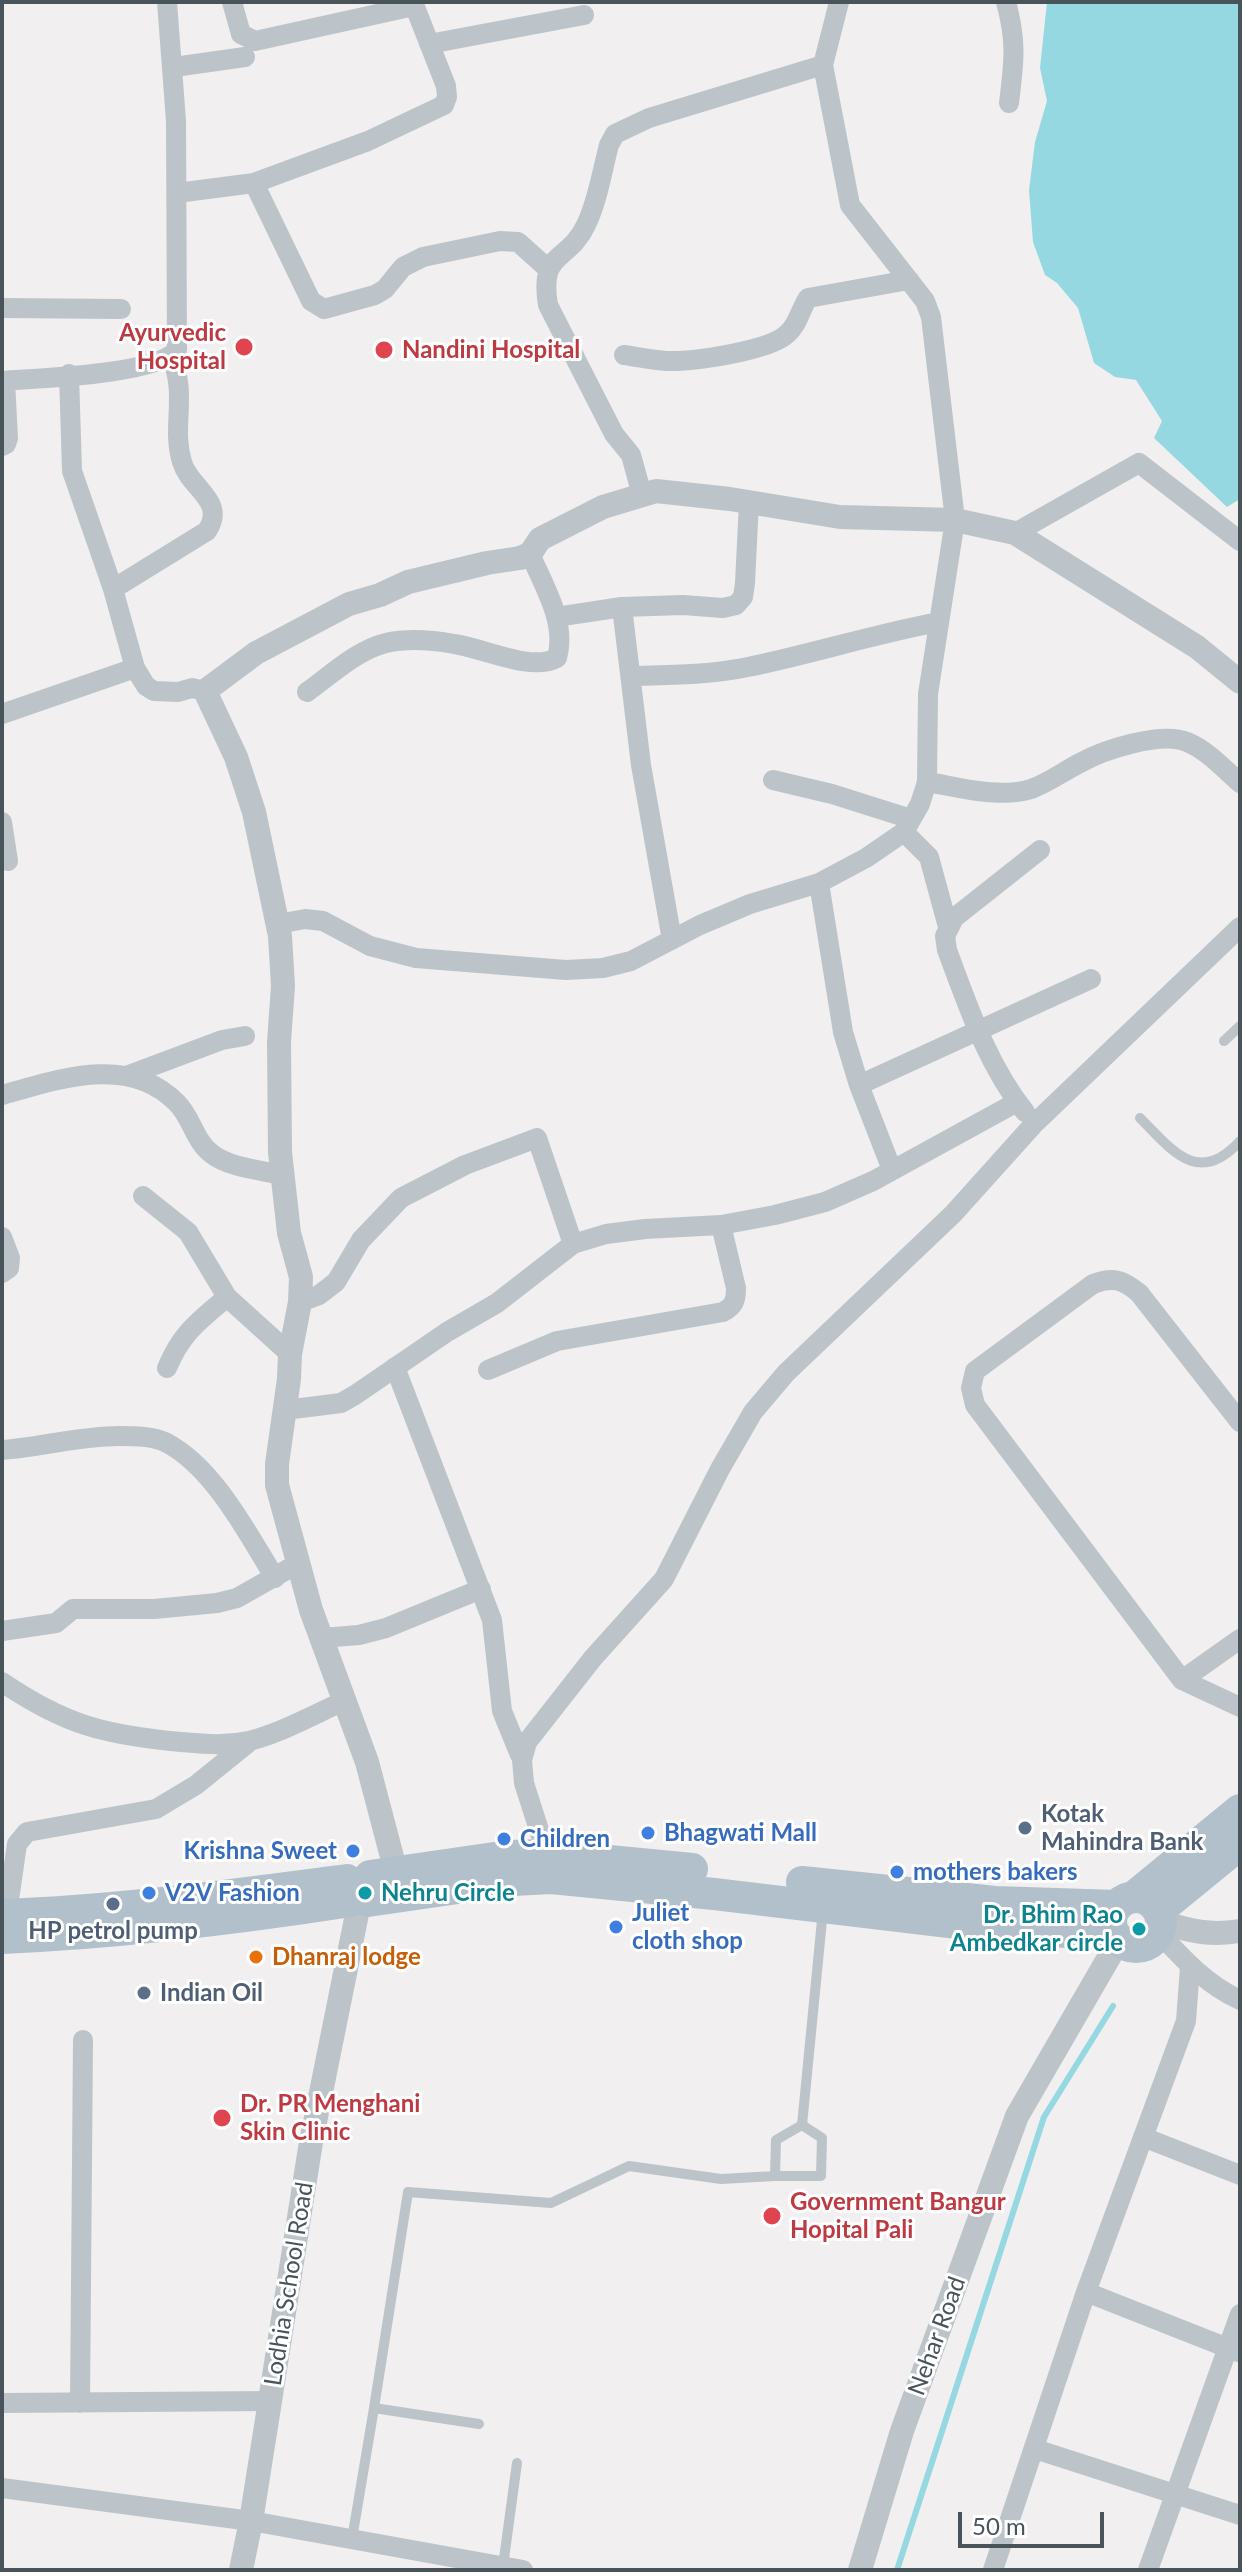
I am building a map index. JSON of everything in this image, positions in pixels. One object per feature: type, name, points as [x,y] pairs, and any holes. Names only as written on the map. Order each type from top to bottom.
[{"type":"main road","points":[[1138,1920],[1240,1810]]},
{"type":"main road","points":[[4,1922],[79,1935],[225,1920],[508,1856],[547,1855],[824,1895],[966,1924],[1138,1920],[1240,1844]]},
{"type":"main road","points":[[365,1889],[551,1878],[824,1895]]},
{"type":"street","points":[[2,446],[8,438],[4,381],[124,369],[171,356],[177,350],[174,67],[167,2]]},
{"type":"street","points":[[177,193],[254,183],[368,141],[444,105],[447,97],[446,86],[414,4],[255,41],[241,34],[232,2]]},
{"type":"street","points":[[278,924],[305,919],[323,921],[370,946],[416,958],[566,970],[603,968],[631,961],[750,904],[819,883],[866,858],[908,826],[927,782],[928,694],[955,520],[931,317],[925,301],[850,205],[823,65],[839,2]]},
{"type":"street","points":[[1006,2],[1014,32],[1015,52],[1009,103]]},
{"type":"street","points":[[429,44],[584,15]]},
{"type":"street","points":[[174,67],[245,57]]},
{"type":"street","points":[[642,495],[631,455],[614,434],[548,305],[544,283],[547,268],[585,228],[615,134],[649,118],[823,65]]},
{"type":"street","points":[[254,183],[311,301],[324,309],[375,295],[385,289],[403,267],[423,257],[500,241],[518,242],[547,268]]},
{"type":"street","points":[[624,355],[669,361],[709,358],[769,344],[783,338],[794,327],[808,298],[909,280]]},
{"type":"street","points":[[2,308],[121,309]]},
{"type":"street","points":[[113,589],[207,531],[215,520],[213,508],[184,471],[178,450],[180,395],[178,374],[171,356]]},
{"type":"street","points":[[69,374],[72,471],[113,589],[135,668],[146,686],[154,691],[178,692],[192,688],[205,691],[256,653],[349,604],[408,582],[530,554],[540,539],[603,507],[656,491],[840,517],[955,520],[1015,533],[1197,647],[1240,682]]},
{"type":"street","points":[[1015,533],[1139,463],[1240,541]]},
{"type":"street","points":[[556,617],[622,607],[683,605],[723,608],[736,605],[743,597],[745,583],[749,502]]},
{"type":"street","points":[[307,692],[360,654],[385,643],[407,640],[455,644],[529,662],[547,663],[557,658],[560,647],[556,617],[530,554]]},
{"type":"street","points":[[622,607],[641,765],[672,940]]},
{"type":"street","points":[[631,676],[694,675],[745,668],[887,631],[939,622]]},
{"type":"street","points":[[2,714],[135,668]]},
{"type":"street","points":[[205,691],[236,757],[254,812],[278,924],[283,986],[279,1042],[282,1175],[289,1233],[301,1277],[277,1464],[277,1485],[297,1564],[346,1700],[381,1810],[365,1889]]},
{"type":"street","points":[[927,782],[978,791],[1030,789],[1111,749],[1162,739],[1184,740],[1205,752],[1240,783]]},
{"type":"street","points":[[773,780],[832,794],[908,826],[929,857],[948,927]]},
{"type":"street","points":[[2,822],[8,861]]},
{"type":"street","points":[[1034,1124],[1017,1102],[977,1030],[947,950],[945,936],[948,927],[989,889],[1040,850]]},
{"type":"street","points":[[819,883],[843,1032],[859,1085],[892,1170]]},
{"type":"street","points":[[395,1367],[492,1620],[502,1711],[520,1755],[593,1658],[664,1579],[753,1412],[786,1373],[953,1214],[1034,1124],[1240,927]]},
{"type":"street","points":[[859,1085],[1091,979]]},
{"type":"street","points":[[126,1076],[222,1040],[245,1036]]},
{"type":"street","points":[[2,1095],[81,1075],[126,1076],[144,1081],[174,1100],[210,1153],[230,1162],[282,1175]]},
{"type":"street","points":[[285,1410],[341,1403],[497,1303],[573,1244],[606,1234],[721,1225],[825,1202],[892,1170],[1017,1102]]},
{"type":"street","points":[[300,1302],[319,1295],[336,1282],[361,1240],[401,1198],[465,1165],[537,1138],[573,1244]]},
{"type":"street","points":[[143,1196],[188,1232],[227,1297],[290,1354]]},
{"type":"street","points":[[488,1370],[557,1341],[723,1312],[732,1307],[736,1288],[721,1225]]},
{"type":"street","points":[[2,1237],[10,1258],[9,1268],[2,1273]]},
{"type":"street","points":[[1240,1422],[1139,1293],[1124,1281],[1109,1278],[1093,1284],[975,1371],[971,1388],[975,1405],[1182,1680],[1240,1707]]},
{"type":"street","points":[[167,1368],[177,1345],[194,1325],[227,1297]]},
{"type":"street","points":[[2,1450],[119,1436],[166,1442],[200,1470],[225,1500],[275,1578]]},
{"type":"street","points":[[2,1631],[56,1623],[73,1609],[154,1609],[217,1603],[237,1598],[297,1564]]},
{"type":"street","points":[[322,1638],[359,1635],[386,1628],[481,1589]]},
{"type":"street","points":[[1182,1680],[1240,1639]]},
{"type":"street","points":[[2,1682],[38,1707],[81,1725],[120,1735],[217,1746],[251,1740],[346,1700]]},
{"type":"street","points":[[4,1922],[17,1844],[27,1832],[156,1809],[196,1785],[251,1740]]},
{"type":"street","points":[[527,1742],[522,1760],[524,1783],[547,1855]]},
{"type":"street","name":"Lodhia School Road","points":[[241,2570],[311,2142],[365,1889]]},
{"type":"street","points":[[1138,1920],[1192,1932],[1222,1934],[1240,1931]]},
{"type":"street","points":[[1138,1920],[1219,1990],[1240,2000]]},
{"type":"street","name":"Nehar Road","points":[[860,2570],[902,2431],[1017,2116],[1138,1920]]},
{"type":"street","points":[[993,2570],[1086,2292],[1186,2021],[1190,1967]]},
{"type":"street","points":[[80,2403],[83,2040]]},
{"type":"street","points":[[1143,2137],[1240,2175]]},
{"type":"street","points":[[1086,2292],[1234,2351]]},
{"type":"street","points":[[1148,2570],[1234,2351],[1240,2314]]},
{"type":"street","points":[[2,2403],[270,2401]]},
{"type":"street","points":[[1035,2449],[1240,2515]]},
{"type":"street","points":[[2,2488],[251,2521],[513,2568]]},
{"type":"lane","points":[[1224,1041],[1240,1026]]},
{"type":"lane","points":[[1140,1118],[1180,1158],[1194,1162],[1210,1161],[1230,1152],[1240,1141]]},
{"type":"lane","points":[[802,2125],[824,1895]]},
{"type":"lane","points":[[775,2176],[776,2140],[802,2125]]},
{"type":"lane","points":[[352,2539],[408,2192],[551,2203],[629,2166],[721,2179],[821,2176],[822,2138],[802,2125]]},
{"type":"lane","points":[[374,2408],[479,2424]]},
{"type":"lane","points":[[513,2568],[517,2463]]},
{"type":"water","points":[[1047,2],[1240,2],[1240,499],[1227,507],[1154,438],[1162,421],[1136,380],[1115,377],[1094,363],[1078,308],[1057,283],[1045,275],[1033,242],[1029,190],[1035,142],[1047,101],[1040,68]]},
{"type":"waterway","points":[[897,2570],[1044,2117],[1113,2006]]},
{"type":"place","name":"Ayurvedic Hospital","points":[[244,347]]},
{"type":"place","name":"Nandini Hospital","points":[[384,350]]},
{"type":"place","name":"Kotak Mahindra Bank","points":[[1025,1828]]},
{"type":"place","name":"Bhagwati Mall","points":[[648,1833]]},
{"type":"place","name":"Children","points":[[504,1839]]},
{"type":"place","name":"Krishna Sweet","points":[[353,1851]]},
{"type":"place","name":"mothers bakers","points":[[897,1872]]},
{"type":"place","name":"V2V Fashion","points":[[149,1893]]},
{"type":"place","name":"Nehru Circle","points":[[365,1893]]},
{"type":"place","name":"HP petrol pump","points":[[113,1904]]},
{"type":"place","name":"Juliet cloth shop","points":[[616,1927]]},
{"type":"place","name":"Dr. Bhim Rao Ambedkar circle","points":[[1139,1929]]},
{"type":"place","name":"Dhanraj lodge","points":[[256,1957]]},
{"type":"place","name":"Indian Oil","points":[[144,1993]]},
{"type":"place","name":"Dr. PR Menghani Skin Clinic","points":[[222,2118]]},
{"type":"place","name":"Government Bangur Hopital Pali","points":[[772,2216]]}]
